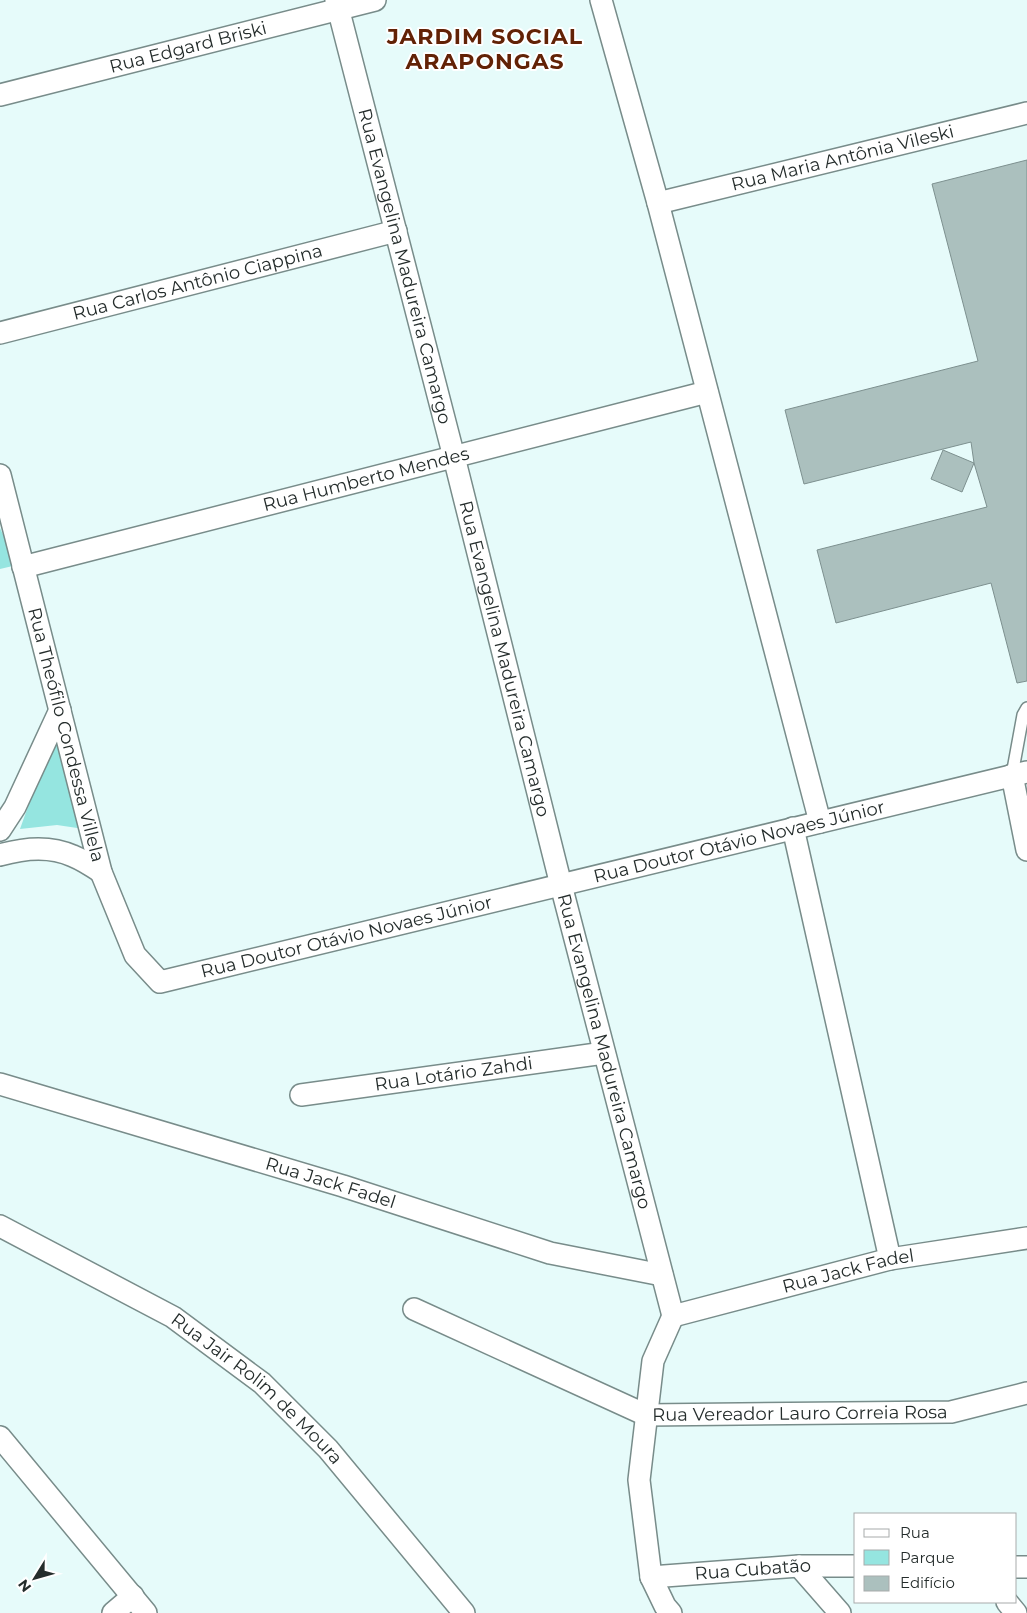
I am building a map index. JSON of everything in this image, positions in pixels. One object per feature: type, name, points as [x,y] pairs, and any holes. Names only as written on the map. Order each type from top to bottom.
[{"type":"street","name":"Rua Edgard Briski","points":[[0,94],[337,5],[375,0]]},
{"type":"street","points":[[601,0],[658,203],[820,822]]},
{"type":"street","name":"Rua Evangelina Madureira Camargo","points":[[337,5],[454,458],[560,885],[673,1316]]},
{"type":"street","name":"Rua Maria Antônia Vileski","points":[[658,203],[1027,113]]},
{"type":"street","name":"Rua Carlos Antônio Ciappina","points":[[0,333],[396,231]]},
{"type":"street","name":"Rua Humberto Mendes","points":[[24,567],[707,392]]},
{"type":"street","name":"Rua Theófilo Condessa Villela","points":[[0,475],[101,872],[135,955],[160,982]]},
{"type":"street","points":[[0,830],[15,807],[60,710]]},
{"type":"street","points":[[1019,773],[1027,850]]},
{"type":"street","name":"Rua Doutor Otávio Novaes Júnior","points":[[160,982],[1019,773]]},
{"type":"street","points":[[793,828],[890,1259]]},
{"type":"street","points":[[0,855],[25,848],[47,849],[72,855],[101,872]]},
{"type":"street","name":"Rua Lotário Zahdi","points":[[301,1095],[604,1053]]},
{"type":"street","name":"Rua Jack Fadel","points":[[0,1084],[343,1186],[550,1253],[662,1275]]},
{"type":"street","name":"Rua Jair Rolim de Moura","points":[[0,1226],[173,1317],[262,1383],[328,1449],[464,1613]]},
{"type":"street","name":"Rua Jack Fadel","points":[[673,1316],[890,1259],[1027,1238]]},
{"type":"street","name":"Rua Vereador Lauro Correia Rosa","points":[[414,1309],[646,1416],[951,1412],[1027,1393]]},
{"type":"street","points":[[671,1613],[665,1606],[651,1577],[639,1480],[653,1361],[673,1316]]},
{"type":"street","points":[[0,1437],[146,1613]]},
{"type":"street","points":[[799,1566],[840,1613]]},
{"type":"street","name":"Rua Cubatão","points":[[651,1577],[799,1566],[854,1566]]},
{"type":"street","points":[[113,1613],[132,1596]]},
{"type":"street","points":[[1008,1603],[1016,1613]]},
{"type":"lane","points":[[1019,773],[1023,715],[1027,708]]},
{"type":"green space","points":[[0,528],[17,565],[0,569]]},
{"type":"green space","points":[[54,734],[84,829],[57,825],[20,829]]},
{"type":"building","points":[[1027,160],[1027,681],[1017,683],[991,583],[836,623],[817,550],[987,507],[974,463],[971,442],[804,484],[785,410],[978,361],[932,184]]},
{"type":"building","points":[[943,450],[974,463],[962,492],[931,479]]},
{"type":"district","name":"JARDIM SOCIAL ARAPONGAS","points":[[485,48]]}]
